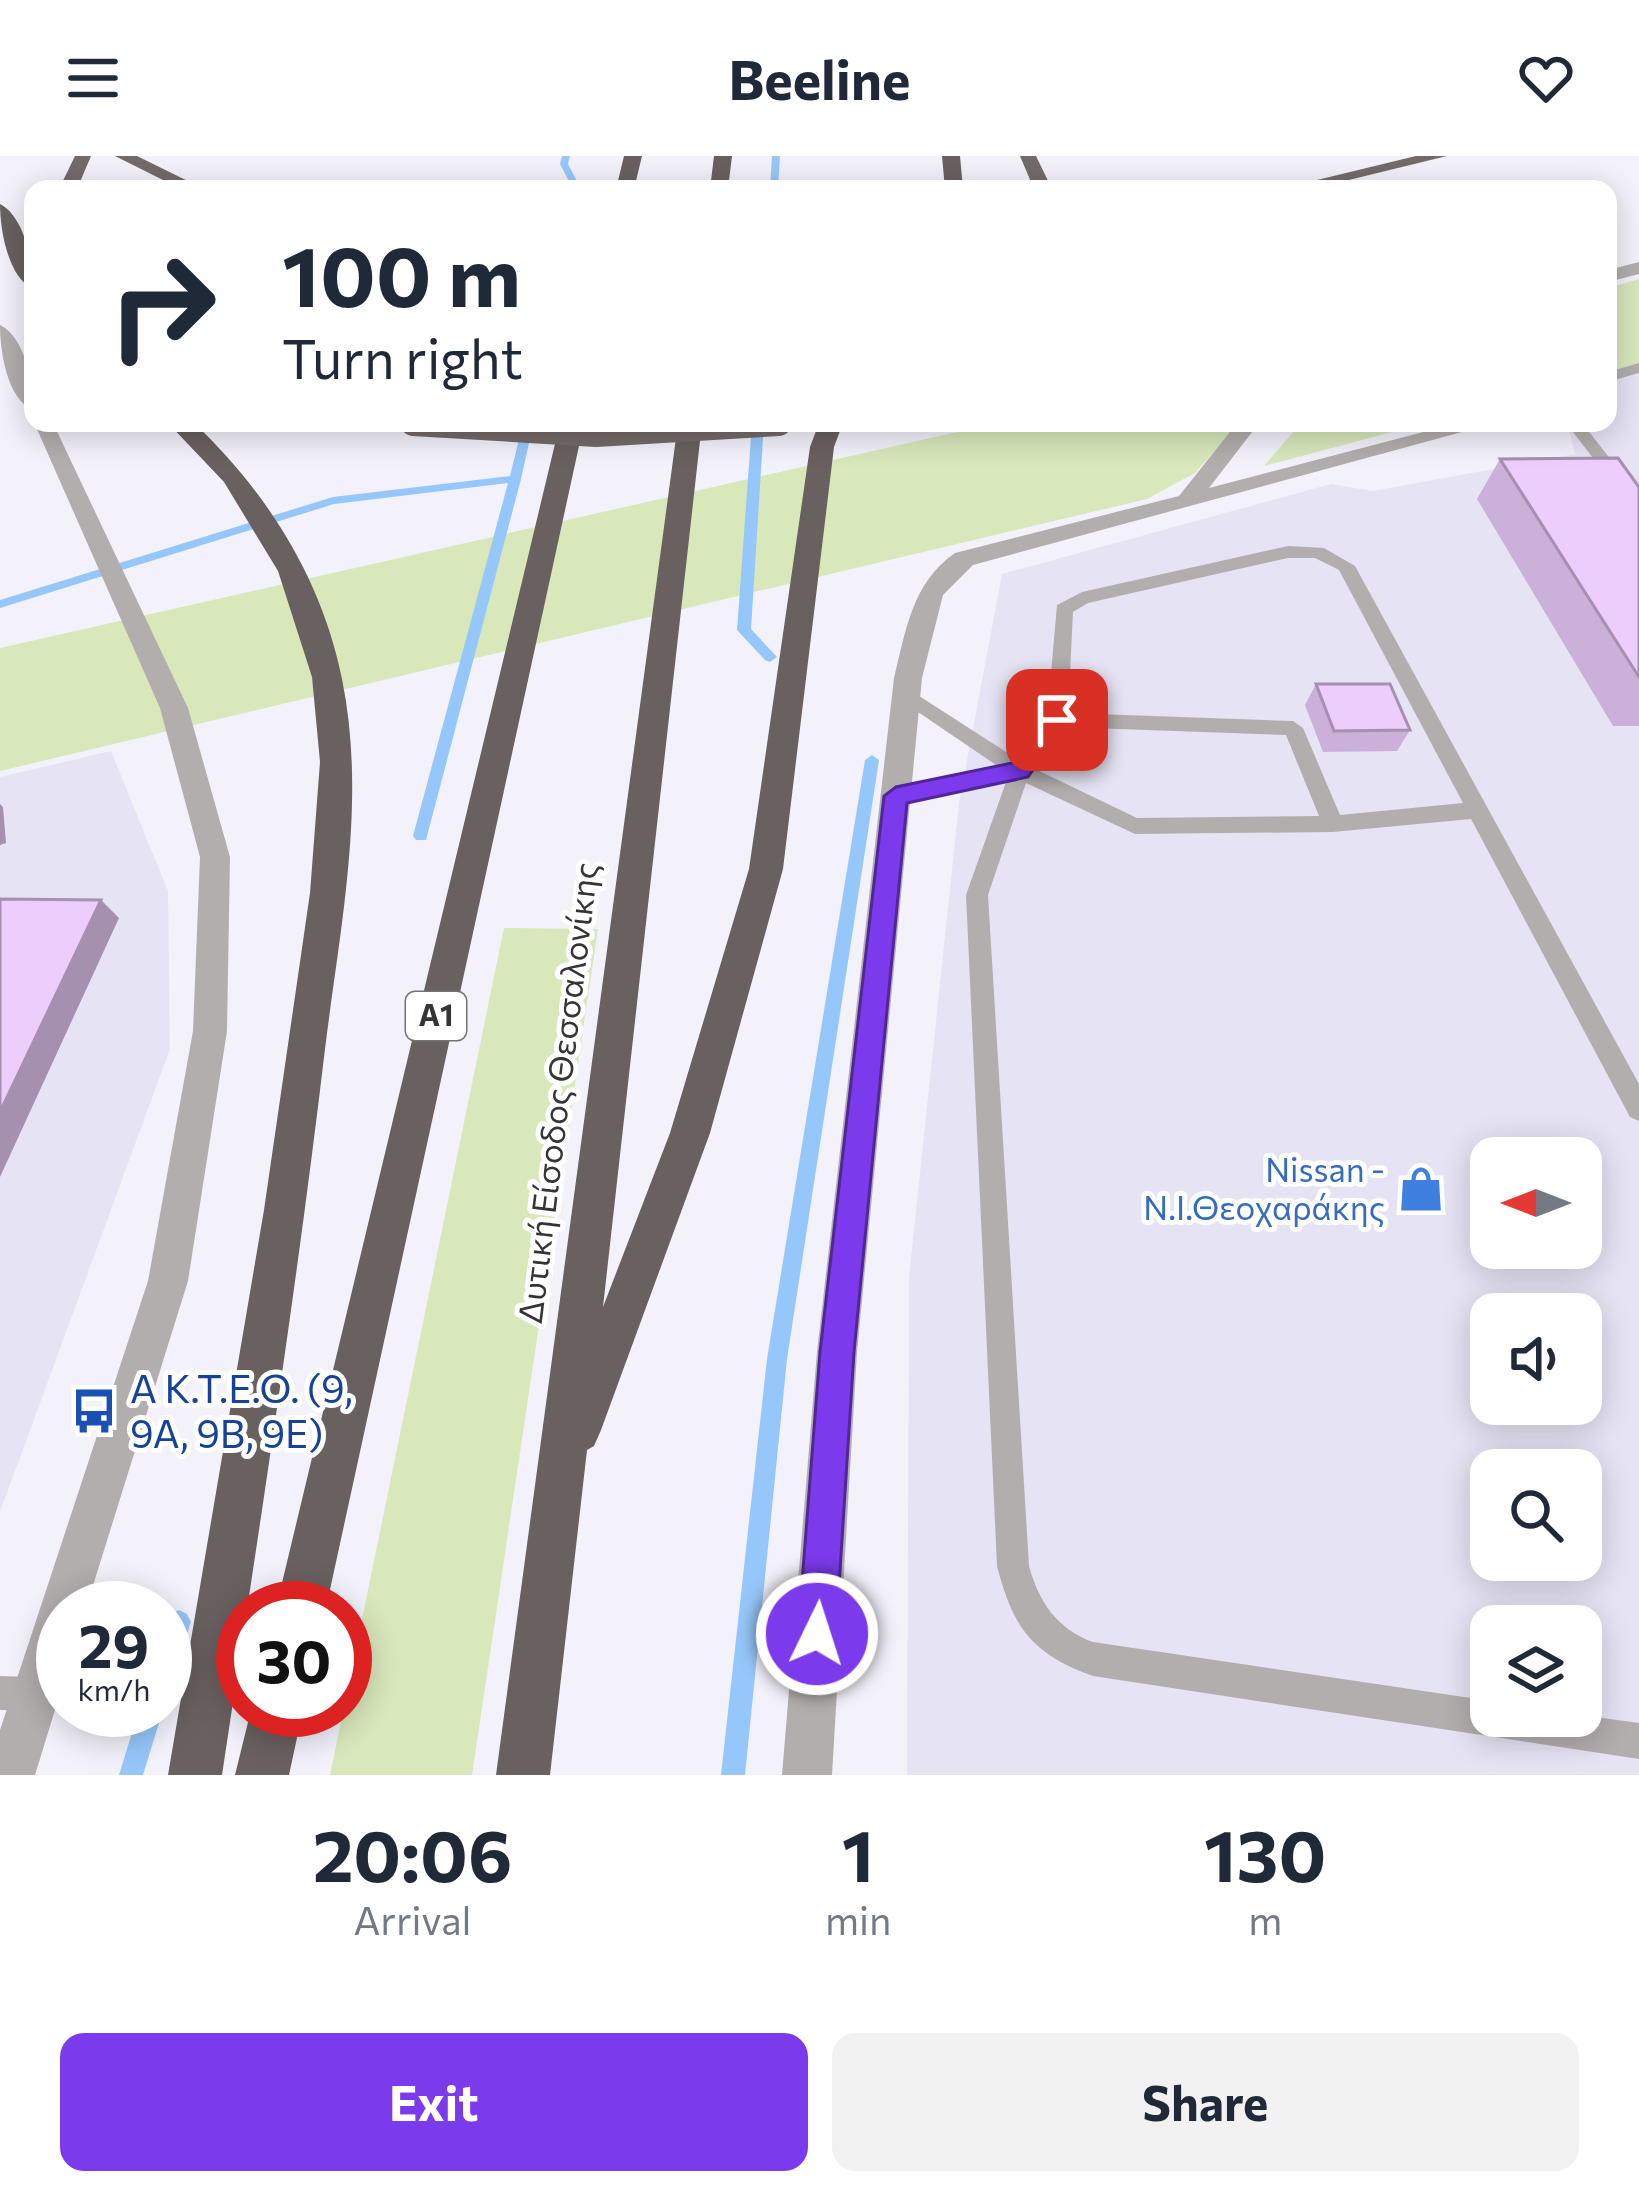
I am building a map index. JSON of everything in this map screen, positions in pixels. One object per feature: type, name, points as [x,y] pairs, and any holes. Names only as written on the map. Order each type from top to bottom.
[{"type":"highway","points":[[123,156],[175,180]]},
{"type":"highway","points":[[1331,180],[1437,157]]},
{"type":"highway","points":[[1371,180],[1437,157]]},
{"type":"highway","points":[[0,210],[24,263]]},
{"type":"highway","points":[[189,432],[264,518],[312,619],[337,749],[321,933],[286,1222],[195,1775]]},
{"type":"highway","points":[[511,432],[566,437],[695,432]]},
{"type":"highway","name":"Α1","points":[[307,1581],[570,432]]},
{"type":"highway","name":"Δυτική Είσοδος Θεσσαλονίκης","points":[[523,1775],[689,432]]},
{"type":"highway","points":[[558,1484],[690,1133],[766,869],[828,432]]},
{"type":"highway","points":[[262,1775],[271,1737]]},
{"type":"street","points":[[0,332],[24,384]]},
{"type":"street","points":[[10,1775],[17,1694],[168,1281],[210,1030],[215,857],[174,708],[46,432]]},
{"type":"street","points":[[1187,501],[1241,432]]},
{"type":"street","points":[[807,1775],[837,1352],[906,697],[929,594],[952,566],[1450,432]]},
{"type":"lane","points":[[1581,432],[1639,506]]},
{"type":"lane","points":[[1639,1109],[1354,575],[1318,552],[1240,561],[1072,603],[1060,618],[1057,720],[1020,771],[976,895],[1012,1566],[1030,1617],[1069,1652],[1093,1659],[1639,1741]]},
{"type":"lane","points":[[906,697],[1020,771],[1135,826],[1333,824],[1477,810]]},
{"type":"lane","points":[[1057,720],[1293,728],[1333,824]]},
{"type":"lane","points":[[896,796],[1020,771]]},
{"type":"shaded area","points":[[1639,373],[1639,1775],[907,1775],[909,1277],[959,803],[1002,574],[1331,484],[1373,491],[1575,454],[1569,432],[1617,432],[1617,380]]},
{"type":"shaded area","points":[[111,751],[168,891],[170,1049],[0,1512],[0,777]]},
{"type":"green space","points":[[1639,279],[1639,366],[1617,372],[1617,285]]},
{"type":"green space","points":[[957,432],[1231,432],[1195,473],[1147,499],[0,771],[0,648]]},
{"type":"green space","points":[[1293,432],[1392,432],[1264,466]]},
{"type":"green space","points":[[504,928],[598,929],[472,1775],[330,1775],[338,1737],[372,1737],[370,1581]]},
{"type":"building","points":[[1618,458],[1639,487],[1639,677],[1500,459]]},
{"type":"building","points":[[1316,684],[1390,684],[1410,730],[1334,731]]},
{"type":"building","points":[[0,899],[101,900],[0,1112]]},
{"type":"waterway","points":[[566,156],[564,164],[572,180]]},
{"type":"waterway","points":[[775,180],[776,156]]},
{"type":"waterway","points":[[515,479],[525,432]]},
{"type":"waterway","points":[[757,432],[744,630],[770,657]]},
{"type":"waterway","points":[[0,604],[333,501],[515,479]]},
{"type":"waterway","points":[[421,836],[515,479]]},
{"type":"waterway","points":[[733,1775],[777,1359],[872,760]]},
{"type":"waterway","points":[[131,1775],[143,1737]]},
{"type":"place","name":"Nissan - Ν.Ι.Θεοχαράκης","points":[[1421,1189]]},
{"type":"place","name":"Α Κ.Τ.Ε.Ο. (9, 9Α, 9Β, 9Ε)","points":[[94,1411]]},
{"type":"route","points":[[817,1634],[837,1352],[896,796],[1020,771],[1057,720]]}]
